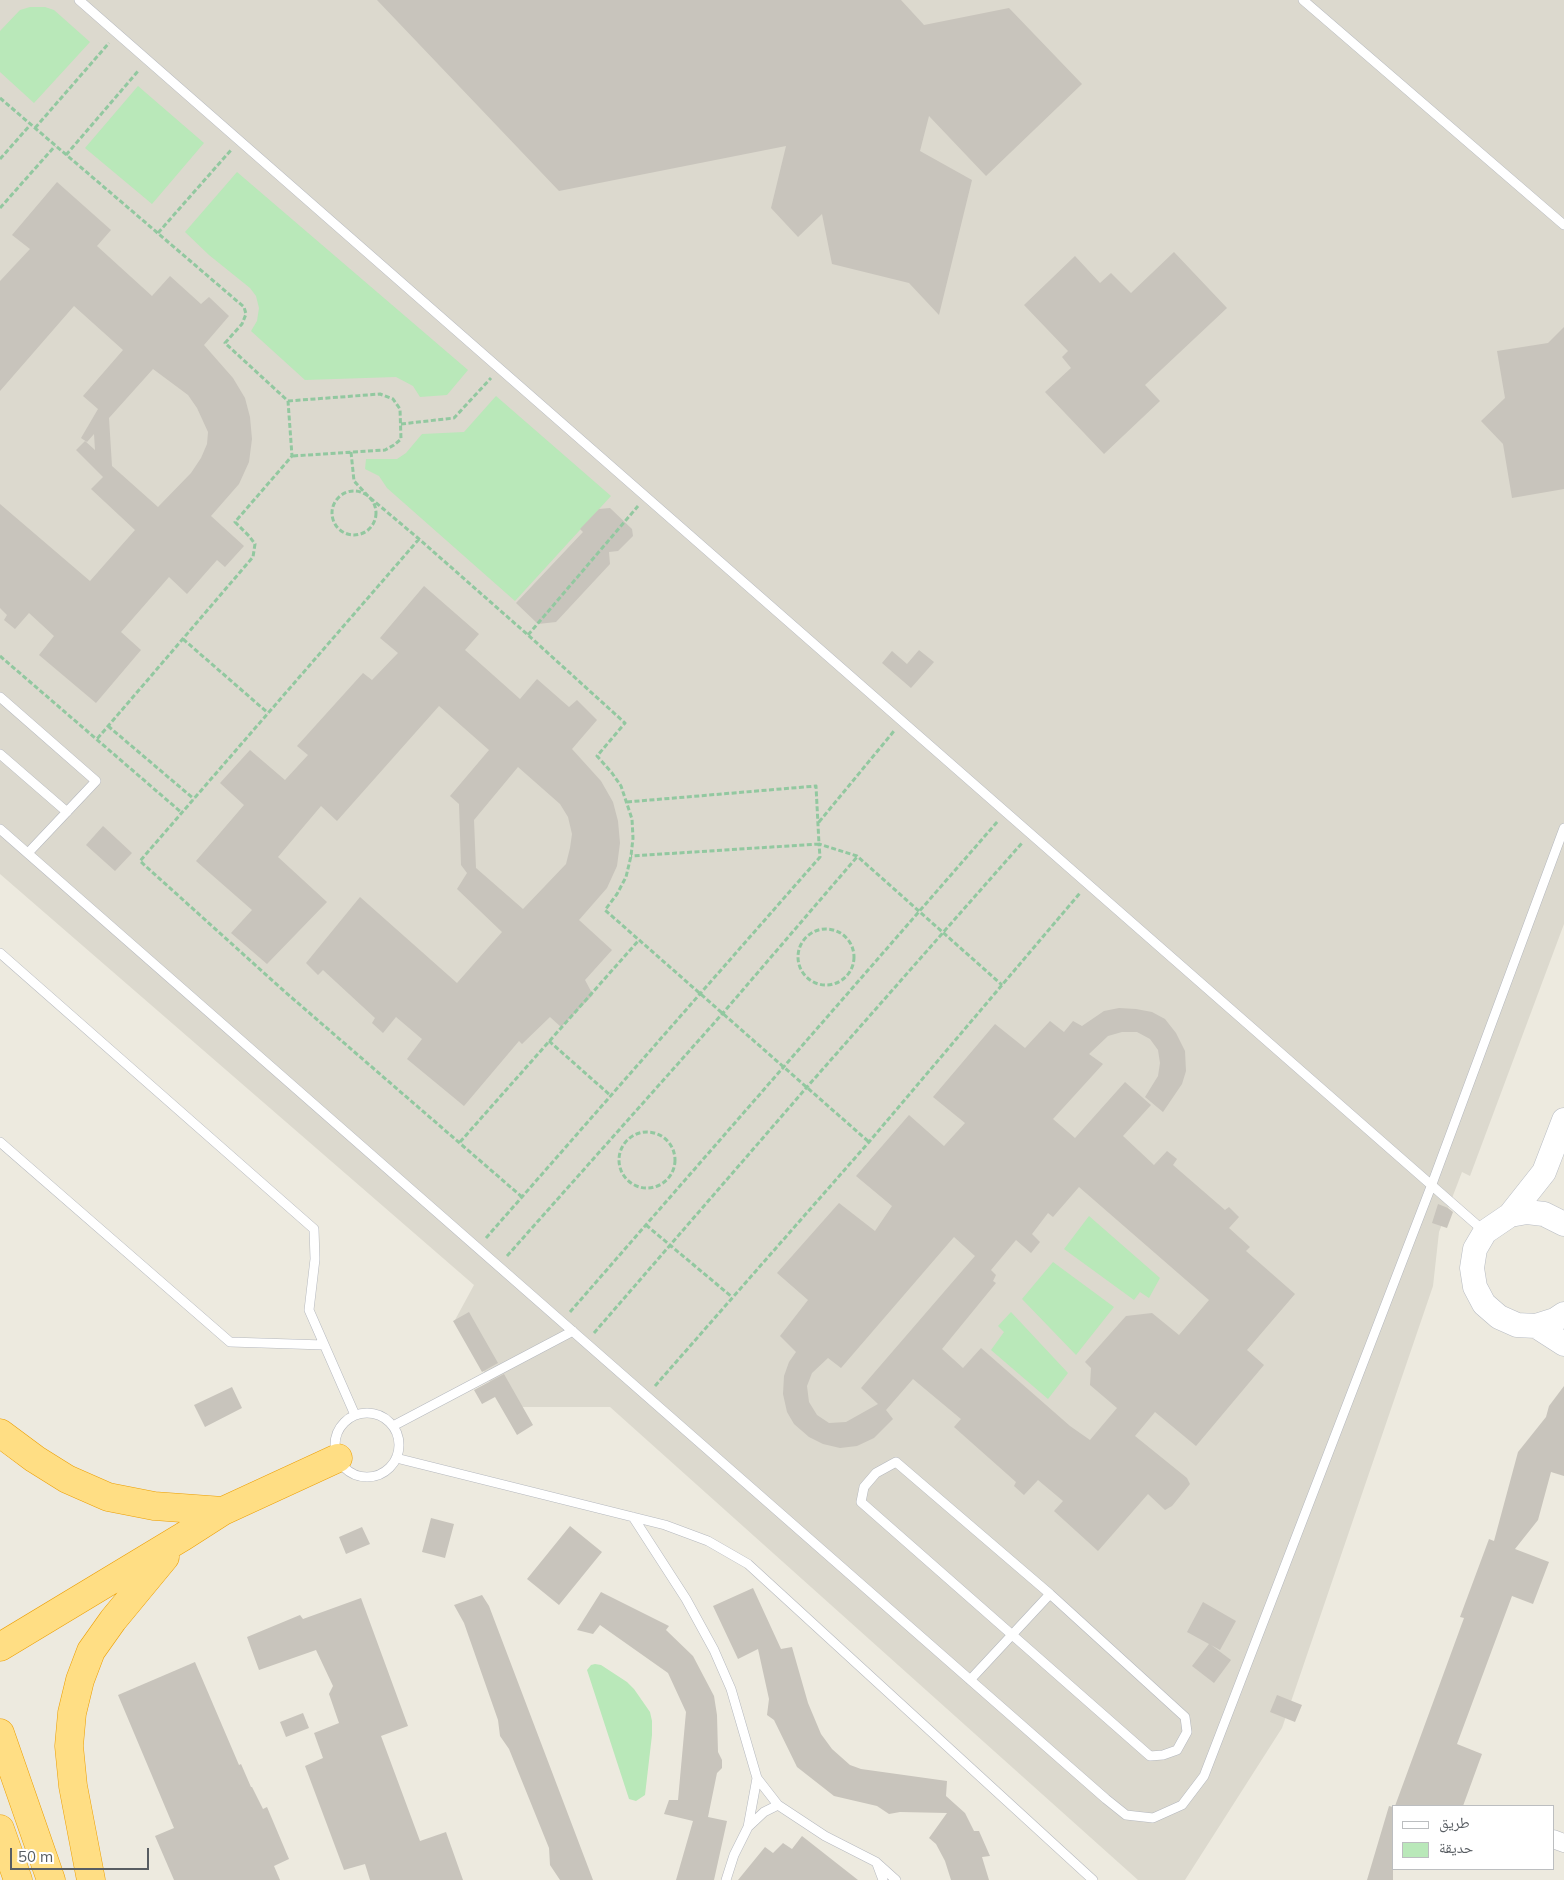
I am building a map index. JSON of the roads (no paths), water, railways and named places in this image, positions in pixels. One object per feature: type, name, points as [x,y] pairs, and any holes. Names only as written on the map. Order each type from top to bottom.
[{"type":"highway","points":[[0,1433],[35,1459],[67,1479],[108,1497],[154,1506],[223,1511]]},
{"type":"highway","points":[[0,1647],[223,1511],[338,1458]]},
{"type":"highway","points":[[91,1880],[73,1786],[69,1746],[72,1713],[80,1680],[91,1651],[154,1569],[184,1536]]},
{"type":"highway","points":[[0,1733],[51,1880]]},
{"type":"highway","points":[[0,1829],[18,1880]]},
{"type":"main road","points":[[1564,1120],[1544,1172],[1510,1215],[1485,1232],[1476,1249],[1472,1268],[1475,1287],[1484,1304],[1499,1317],[1517,1325],[1536,1326],[1555,1320],[1564,1314]]},
{"type":"main road","points":[[1510,1215],[1527,1212],[1544,1214],[1564,1224]]},
{"type":"main road","points":[[1536,1326],[1564,1344]]},
{"type":"lane","points":[[79,0],[1089,883],[1485,1232]]},
{"type":"lane","points":[[1303,0],[1564,225]]},
{"type":"lane","points":[[0,697],[96,780],[28,853]]},
{"type":"lane","points":[[0,754],[67,812]]},
{"type":"lane","points":[[0,829],[1106,1799],[1126,1814],[1153,1818],[1182,1805],[1204,1776],[1432,1184],[1564,828]]},
{"type":"lane","points":[[0,953],[314,1229],[315,1259],[309,1310],[355,1415]]},
{"type":"lane","points":[[0,1142],[230,1342],[324,1345]]},
{"type":"lane","points":[[393,1426],[573,1331]]},
{"type":"lane","points":[[366,1413],[376,1414],[393,1426],[399,1442],[396,1458],[386,1470],[372,1477],[362,1477],[344,1467],[338,1458],[335,1448],[336,1438],[343,1424],[355,1415],[366,1413]]},
{"type":"lane","points":[[396,1458],[665,1525],[708,1541],[748,1564],[1093,1880]]},
{"type":"lane","points":[[896,1462],[1050,1594],[1185,1717],[1187,1732],[1177,1750],[1163,1755],[1150,1756],[861,1502],[864,1486],[876,1473],[896,1462]]},
{"type":"lane","points":[[633,1518],[686,1599],[714,1650],[731,1689],[757,1778],[778,1805],[825,1836],[876,1862],[896,1880]]},
{"type":"lane","points":[[970,1680],[1050,1594]]},
{"type":"lane","points":[[726,1880],[734,1855],[748,1827],[757,1778]]},
{"type":"lane","points":[[748,1827],[764,1812],[778,1805]]},
{"type":"lane","points":[[876,1862],[883,1880]]}]
